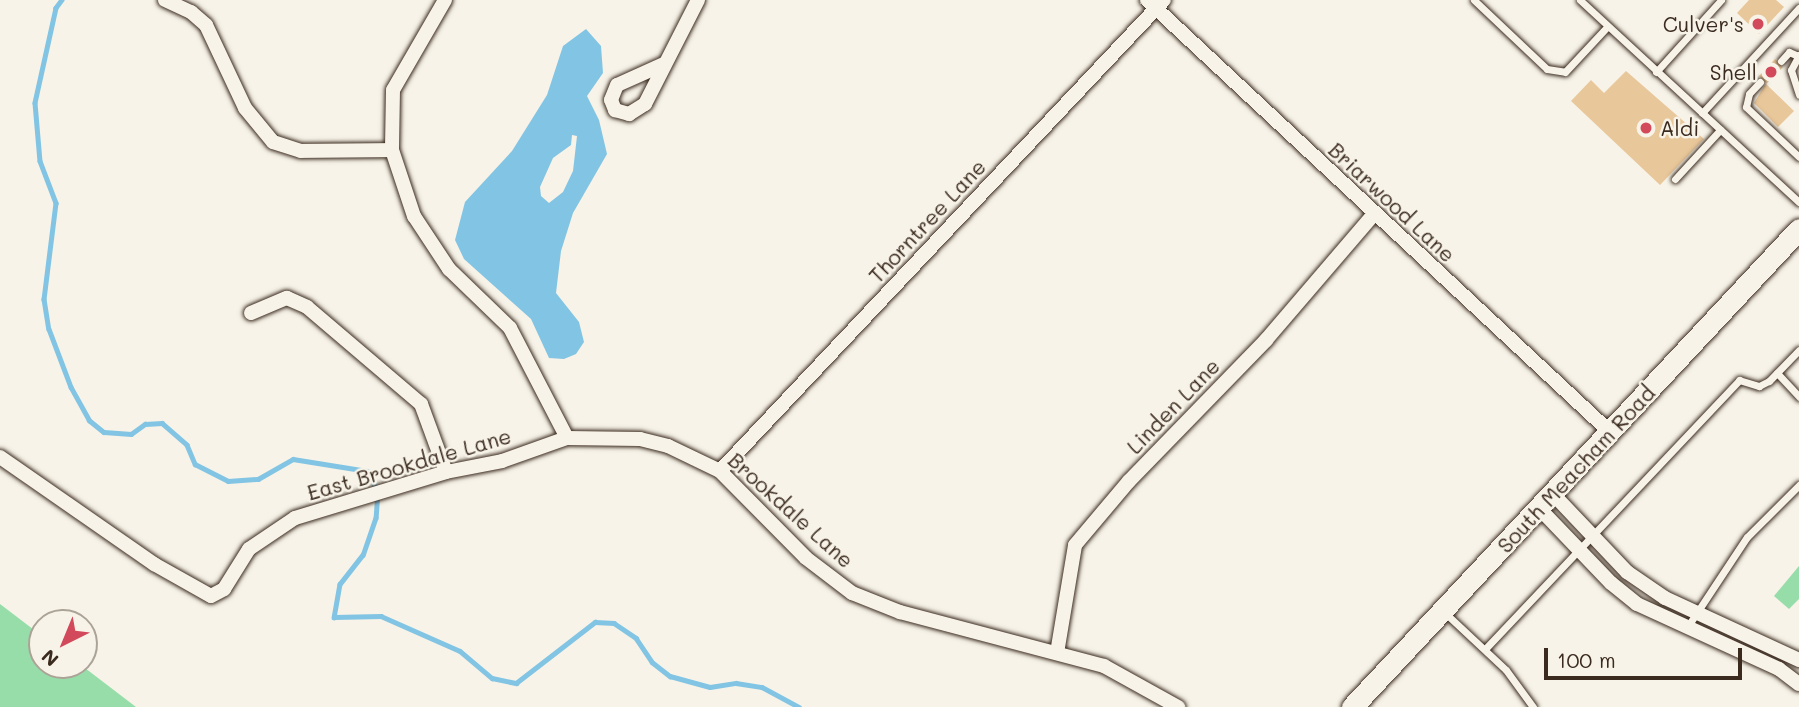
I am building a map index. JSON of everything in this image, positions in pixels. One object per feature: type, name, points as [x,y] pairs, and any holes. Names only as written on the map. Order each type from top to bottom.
[{"type":"main road","name":"South Meacham Road","points":[[1352,707],[1799,229]]},
{"type":"street","points":[[165,0],[191,12],[206,25],[245,108],[273,142],[301,151],[392,150]]},
{"type":"street","points":[[445,0],[393,90],[392,150],[414,216],[449,269],[510,328],[568,438]]},
{"type":"street","points":[[664,64],[698,0]]},
{"type":"street","name":"Briarwood Lane","points":[[1156,3],[1373,215],[1611,432]]},
{"type":"street","name":"Thorntree Lane","points":[[720,471],[1156,3]]},
{"type":"street","name":"Linden Lane","points":[[1057,653],[1075,545],[1129,481],[1266,340],[1373,215]]},
{"type":"street","points":[[251,313],[287,298],[307,307],[421,404],[446,472]]},
{"type":"street","name":"Brookdale Lane","points":[[568,438],[640,439],[668,446],[720,471],[806,558],[852,593],[900,612],[1104,667],[1178,707]]},
{"type":"street","name":"East Brookdale Lane","points":[[0,457],[154,564],[211,596],[224,589],[249,549],[295,518],[360,496],[446,472],[475,469],[568,438]]},
{"type":"street","points":[[1546,501],[1591,536],[1627,572],[1694,611],[1799,660]]},
{"type":"street","points":[[1546,501],[1578,549],[1637,604],[1686,629],[1779,669],[1799,684]]},
{"type":"lane","points":[[1474,0],[1547,69],[1565,72],[1607,27]]},
{"type":"lane","points":[[1580,0],[1799,202]]},
{"type":"lane","points":[[1656,72],[1721,0]]},
{"type":"lane","points":[[1702,113],[1799,8]]},
{"type":"lane","points":[[1781,61],[1789,52],[1798,55],[1791,70],[1799,95]]},
{"type":"lane","points":[[1760,82],[1749,94],[1746,107],[1799,157]]},
{"type":"lane","points":[[1675,179],[1720,130]]},
{"type":"lane","points":[[1486,648],[1738,380],[1759,386],[1777,373],[1799,350]]},
{"type":"lane","points":[[1777,373],[1799,397]]},
{"type":"lane","points":[[1686,629],[1694,611],[1747,537],[1799,485]]},
{"type":"lane","points":[[1442,611],[1486,648],[1533,707]]},
{"type":"green space","points":[[1799,566],[1799,599],[1789,609],[1774,596]]},
{"type":"green space","points":[[0,604],[28,625],[28,679],[98,678],[136,707],[0,707]]},
{"type":"water","points":[[586,29],[601,46],[603,73],[587,96],[599,120],[607,154],[573,213],[561,251],[556,293],[579,322],[584,342],[576,354],[564,359],[549,358],[531,319],[464,259],[455,240],[465,202],[512,151],[547,95],[563,46]],"holes":[[[572,135],[577,136],[573,171],[563,192],[549,203],[541,196],[540,187],[553,158],[571,145]]]},
{"type":"building","name":"Culver's","points":[[1749,0],[1776,0],[1784,7],[1759,34],[1737,13]]},
{"type":"building","name":"Shell","points":[[1775,59],[1783,67],[1766,84],[1794,111],[1778,127],[1754,103],[1766,83],[1759,76]]},
{"type":"building","name":"Aldi","points":[[1626,71],[1704,139],[1660,185],[1571,101],[1591,80],[1604,93]]},
{"type":"waterway","points":[[62,0],[56,8],[35,103],[40,161],[56,203],[44,299],[49,329],[71,387],[89,420],[104,432],[131,434],[145,424],[162,423],[187,445],[195,464],[228,481],[258,479],[293,459],[367,471],[378,491],[376,518],[363,555],[340,584],[334,617],[381,616],[460,651],[492,678],[516,683],[595,622],[614,623],[636,638],[652,662],[670,676],[710,687],[736,683],[762,687],[799,707]]},
{"type":"place","name":"Culver's","points":[[1758,24]]},
{"type":"place","name":"Shell","points":[[1771,72]]},
{"type":"place","name":"Aldi","points":[[1646,128]]}]
